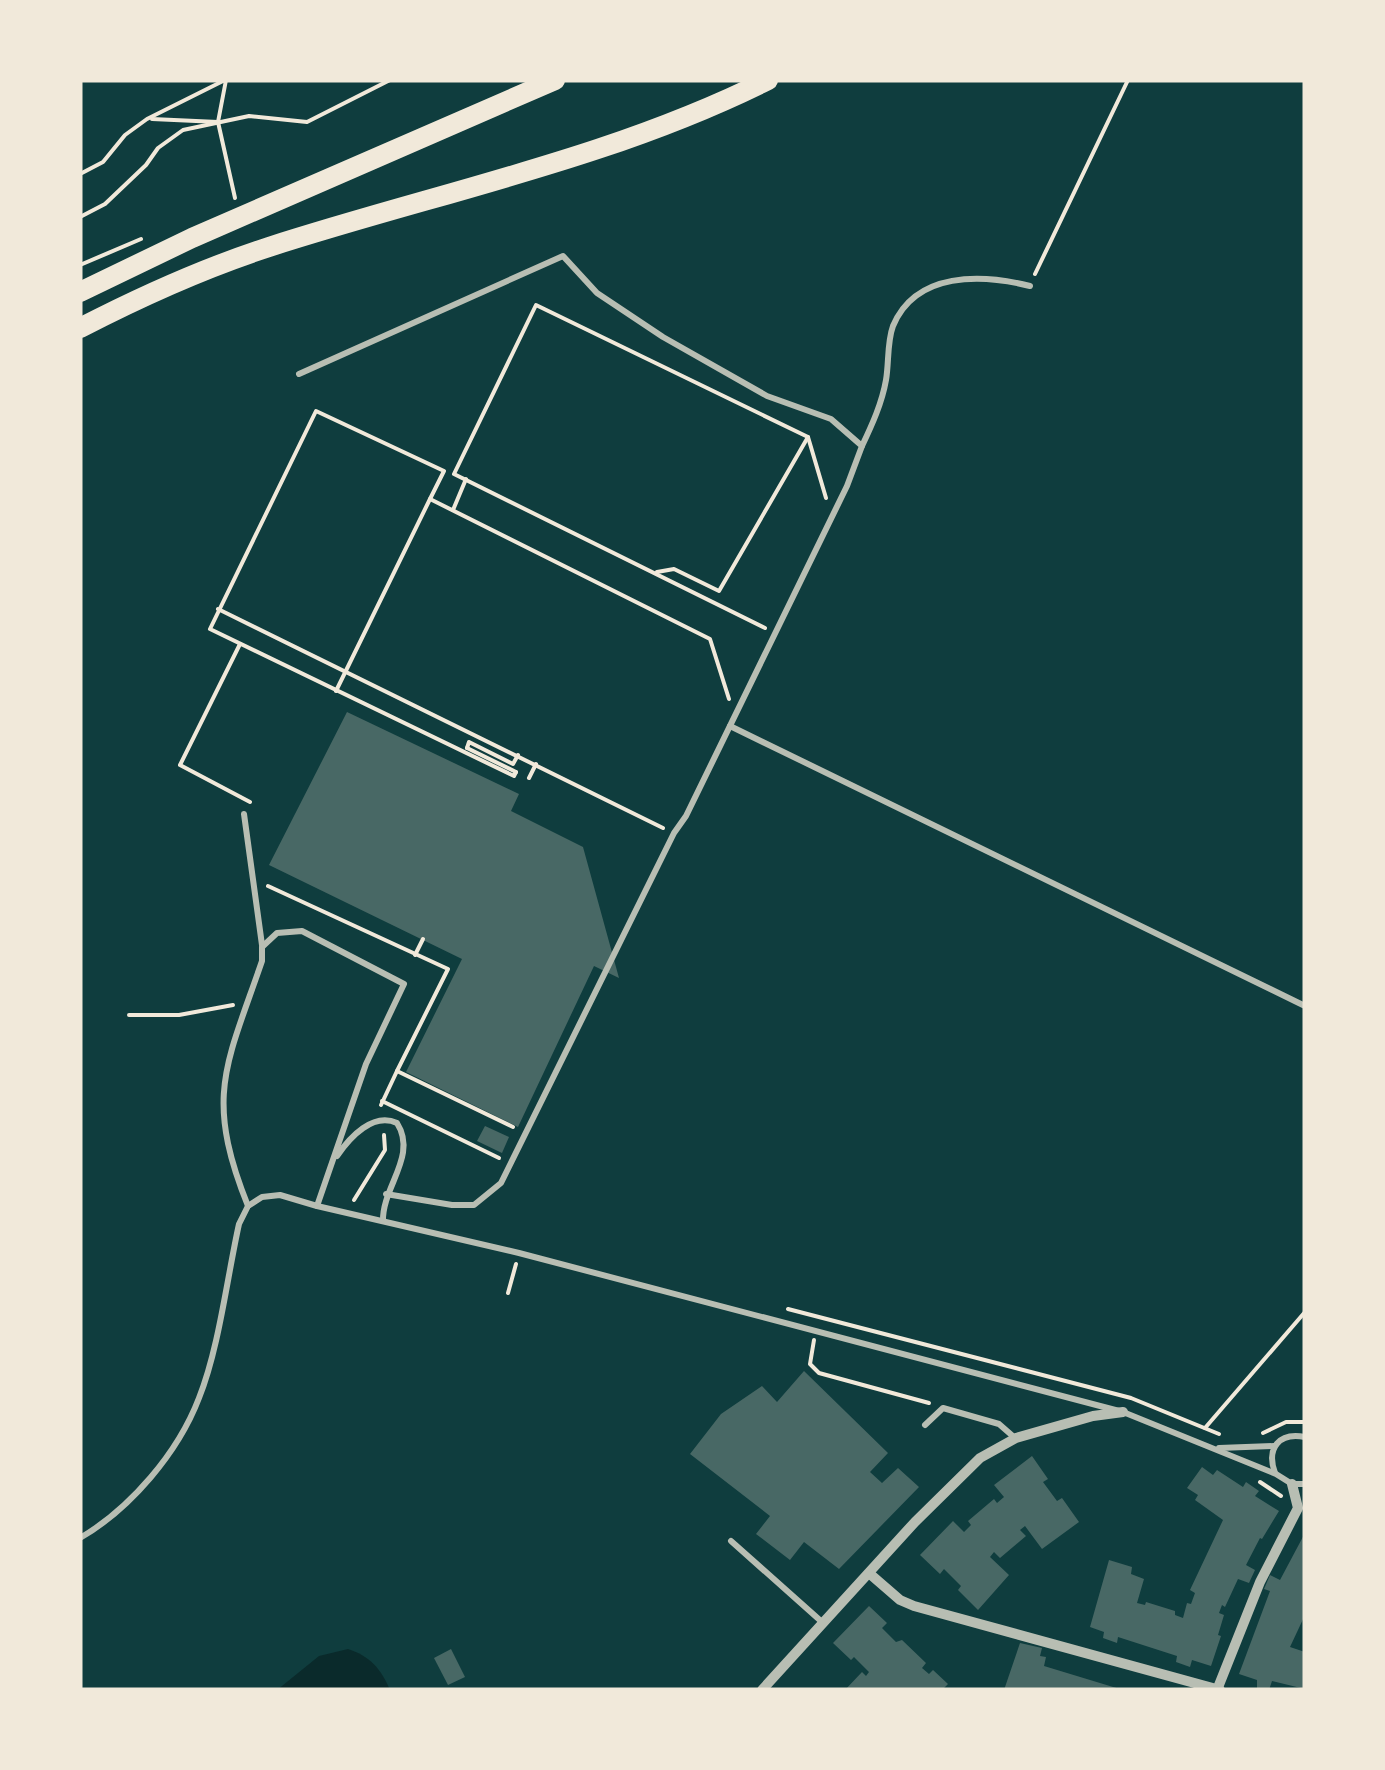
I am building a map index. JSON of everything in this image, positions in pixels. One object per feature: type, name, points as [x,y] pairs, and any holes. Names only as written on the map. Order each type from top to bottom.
[{"type":"highway","points":[[80,292],[237,218],[555,80]]},
{"type":"highway","points":[[80,328],[166,286],[266,248],[609,147],[724,102],[768,80]]},
{"type":"street","points":[[762,1690],[915,1522],[980,1458],[1016,1438],[1093,1416],[1123,1412]]},
{"type":"street","points":[[870,1574],[900,1600],[914,1606],[1218,1690],[1260,1582],[1298,1508],[1292,1484]]},
{"type":"lane","points":[[299,374],[563,256],[597,293],[662,337],[768,396],[831,419],[862,446]]},
{"type":"lane","points":[[386,1194],[474,1205],[501,1183],[831,517],[886,382],[891,330],[900,312],[920,292],[962,278],[989,277],[1030,286]]},
{"type":"lane","points":[[730,726],[1305,1006]]},
{"type":"lane","points":[[244,814],[262,961],[224,1070],[222,1120],[248,1206]]},
{"type":"lane","points":[[262,946],[277,933],[302,931],[404,984],[366,1064],[317,1206]]},
{"type":"lane","points":[[331,1168],[355,1135],[372,1122],[388,1119],[396,1124],[405,1144],[404,1158],[386,1194],[383,1221]]},
{"type":"lane","points":[[80,1538],[120,1509],[144,1484],[191,1418],[207,1373],[238,1224],[248,1206],[280,1194],[1123,1412],[1292,1484],[1305,1484]]},
{"type":"lane","points":[[925,1425],[943,1408],[999,1424],[1016,1438]]},
{"type":"lane","points":[[1276,1474],[1272,1461],[1274,1446],[1285,1436],[1305,1437]]},
{"type":"lane","points":[[1213,1448],[1274,1446]]},
{"type":"lane","points":[[730,1541],[823,1623]]},
{"type":"path","points":[[80,174],[103,162],[125,135],[147,118],[226,80]]},
{"type":"path","points":[[226,80],[218,122],[235,198]]},
{"type":"path","points":[[80,217],[105,204],[158,148],[183,130],[249,116],[307,122],[390,80]]},
{"type":"path","points":[[1030,286],[1128,80]]},
{"type":"path","points":[[147,118],[218,122]]},
{"type":"path","points":[[774,633],[454,474],[536,305],[808,438],[831,517]]},
{"type":"path","points":[[336,691],[444,471],[316,411],[210,629],[336,691],[514,776],[521,757]]},
{"type":"path","points":[[656,572],[674,569],[719,591],[808,438]]},
{"type":"path","points":[[453,510],[466,479]]},
{"type":"path","points":[[430,499],[710,639],[734,716]]},
{"type":"path","points":[[218,609],[674,833]]},
{"type":"path","points":[[240,644],[180,765],[250,801],[244,814]]},
{"type":"path","points":[[516,772],[467,748],[470,742],[513,764],[521,757]]},
{"type":"path","points":[[529,778],[536,764]]},
{"type":"path","points":[[415,955],[423,939]]},
{"type":"path","points":[[129,1015],[179,1015],[248,1002]]},
{"type":"path","points":[[397,1071],[382,1103],[507,1162]]},
{"type":"path","points":[[354,1200],[385,1150],[384,1135]]},
{"type":"path","points":[[508,1293],[516,1264]]},
{"type":"path","points":[[1205,1428],[1305,1312]]},
{"type":"path","points":[[814,1338],[810,1364],[819,1373],[943,1408]]},
{"type":"path","points":[[1131,1398],[1224,1435]]},
{"type":"path","points":[[1255,1435],[1286,1422],[1305,1422]]},
{"type":"water","points":[[348,1649],[374,1664],[390,1690],[277,1690],[319,1656]]},
{"type":"building","points":[[347,712],[519,794],[511,811],[583,847],[619,978],[594,966],[518,1127],[406,1072],[462,959],[269,865]]},
{"type":"building","points":[[485,1126],[509,1137],[502,1153],[477,1141]]},
{"type":"building","points":[[804,1371],[888,1453],[870,1472],[882,1483],[898,1468],[919,1487],[839,1569],[804,1542],[790,1560],[756,1534],[770,1516],[690,1454],[721,1414],[762,1386],[777,1402]]},
{"type":"building","points":[[1032,1456],[1048,1479],[1043,1482],[1057,1501],[1062,1498],[1079,1522],[1042,1549],[1025,1526],[1020,1530],[1026,1536],[1000,1558],[994,1552],[990,1557],[1009,1575],[978,1610],[944,1569],[940,1574],[920,1555],[953,1521],[964,1532],[971,1525],[968,1521],[994,1499],[997,1503],[1004,1497],[994,1485]]},
{"type":"building","points":[[1202,1467],[1213,1475],[1217,1470],[1243,1487],[1246,1482],[1259,1491],[1255,1496],[1279,1511],[1246,1565],[1255,1570],[1249,1583],[1238,1579],[1225,1607],[1222,1605],[1219,1613],[1224,1615],[1218,1635],[1221,1636],[1211,1666],[1192,1660],[1190,1667],[1176,1662],[1177,1656],[1118,1637],[1117,1643],[1103,1638],[1104,1632],[1090,1627],[1109,1560],[1132,1567],[1131,1574],[1144,1579],[1137,1603],[1175,1611],[1175,1615],[1183,1618],[1195,1593],[1190,1590],[1223,1520],[1195,1500],[1198,1495],[1187,1488]]},
{"type":"building","points":[[1305,1533],[1305,1615],[1290,1647],[1305,1652],[1305,1689],[1272,1681],[1269,1690],[1257,1688],[1257,1680],[1239,1674],[1270,1591],[1264,1589],[1270,1575],[1280,1580]]},
{"type":"building","points":[[869,1606],[887,1623],[882,1628],[896,1642],[902,1640],[926,1663],[922,1668],[929,1674],[933,1670],[948,1684],[942,1690],[845,1690],[862,1672],[866,1676],[869,1672],[833,1643]]},
{"type":"building","points":[[1020,1643],[1042,1648],[1044,1666],[1123,1690],[1004,1690]]},
{"type":"building","points":[[451,1649],[465,1677],[448,1685],[434,1658]]}]
